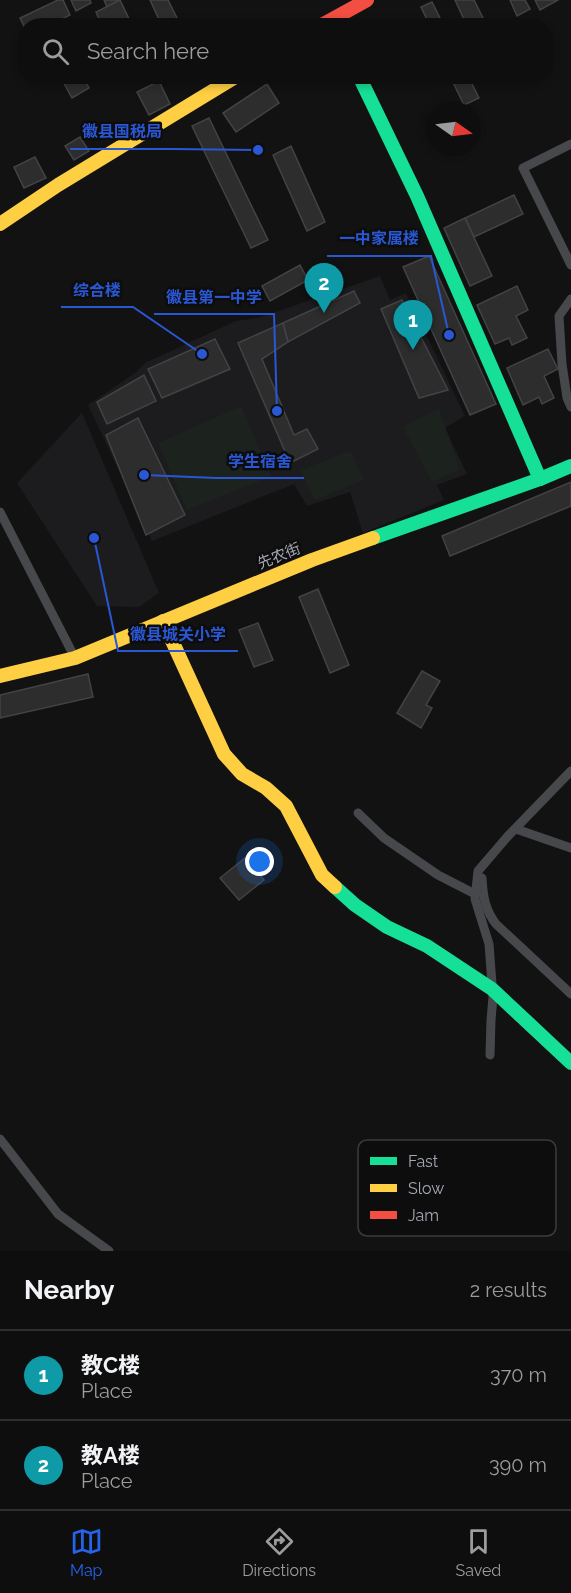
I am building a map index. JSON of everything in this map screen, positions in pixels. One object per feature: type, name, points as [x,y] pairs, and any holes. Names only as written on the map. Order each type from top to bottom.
[{"type":"street","points":[[336,18],[367,0]]},
{"type":"street","points":[[0,224],[58,185],[224,84]]},
{"type":"street","points":[[363,84],[417,196],[540,479]]},
{"type":"street","points":[[571,144],[523,168],[571,265]]},
{"type":"street","points":[[571,299],[559,316],[562,364],[567,398],[571,407]]},
{"type":"street","name":"先农街","points":[[0,676],[75,658],[312,560],[571,466]]},
{"type":"street","points":[[0,512],[75,658]]},
{"type":"street","points":[[163,621],[224,754],[242,774],[266,788],[286,806],[322,875],[356,905],[387,927],[427,946],[492,989],[571,1063]]},
{"type":"street","points":[[490,1056],[493,997],[489,944],[475,899],[478,871],[571,771]]},
{"type":"street","points":[[358,813],[384,838],[438,875],[475,894]]},
{"type":"street","points":[[516,828],[571,848]]},
{"type":"street","points":[[478,871],[491,918],[571,994]]},
{"type":"street","points":[[0,1139],[58,1214],[109,1251]]},
{"type":"shaded area","points":[[380,276],[390,300],[406,293],[465,416],[445,428],[467,474],[437,485],[444,500],[363,533],[350,492],[307,506],[294,484],[152,541],[88,405],[135,373],[145,363],[236,321],[258,318]]},
{"type":"shaded area","points":[[241,406],[271,476],[187,510],[158,443]]},
{"type":"shaded area","points":[[439,409],[460,470],[432,482],[403,427]]},
{"type":"shaded area","points":[[82,413],[159,593],[139,607],[97,606],[17,483]]},
{"type":"shaded area","points":[[351,451],[364,480],[315,500],[300,470]]},
{"type":"building","points":[[58,0],[63,0],[70,15],[64,18],[20,18]]},
{"type":"building","points":[[71,0],[90,0],[91,3],[76,11]]},
{"type":"building","points":[[104,0],[120,0],[107,7]]},
{"type":"building","points":[[120,0],[129,18],[99,18],[96,12]]},
{"type":"building","points":[[150,0],[168,0],[177,18],[158,18]]},
{"type":"building","points":[[455,0],[474,0],[483,18],[463,18]]},
{"type":"building","points":[[510,0],[525,0],[530,9],[517,16]]},
{"type":"building","points":[[535,0],[558,0],[540,10]]},
{"type":"building","points":[[432,2],[440,18],[426,18],[421,7]]},
{"type":"building","points":[[64,84],[87,84],[89,88],[72,98]]},
{"type":"building","points":[[153,84],[160,84],[170,104],[149,115],[137,92]]},
{"type":"building","points":[[267,84],[279,103],[236,132],[223,113]]},
{"type":"building","points":[[454,84],[472,84],[479,98],[470,102],[463,102]]},
{"type":"building","points":[[209,118],[268,240],[251,248],[192,126]]},
{"type":"building","points":[[80,137],[89,151],[74,160],[65,146]]},
{"type":"building","points":[[291,146],[325,222],[307,231],[273,155]]},
{"type":"building","points":[[35,157],[46,178],[24,188],[14,167]]},
{"type":"building","points":[[514,195],[523,214],[474,237],[465,218]]},
{"type":"building","points":[[465,218],[492,276],[470,286],[444,228]]},
{"type":"building","points":[[429,256],[496,404],[470,415],[403,267]]},
{"type":"building","points":[[300,265],[308,280],[270,301],[262,286]]},
{"type":"building","points":[[517,286],[528,310],[516,316],[527,338],[512,345],[509,338],[495,344],[477,305]]},
{"type":"building","points":[[354,291],[360,303],[288,342],[283,323]]},
{"type":"building","points":[[402,300],[448,390],[419,398],[381,309]]},
{"type":"building","points":[[283,323],[288,342],[262,359],[294,435],[307,429],[318,449],[290,463],[238,343]]},
{"type":"building","points":[[215,339],[230,369],[162,398],[148,369]]},
{"type":"building","points":[[548,349],[558,369],[544,376],[554,398],[542,404],[539,397],[523,405],[507,368]]},
{"type":"building","points":[[144,375],[156,401],[107,424],[97,402]]},
{"type":"building","points":[[138,418],[185,515],[146,535],[106,435]]},
{"type":"building","points":[[571,482],[571,506],[450,556],[442,536]]},
{"type":"building","points":[[318,589],[349,665],[330,673],[299,597]]},
{"type":"building","points":[[258,623],[273,660],[254,667],[239,630]]},
{"type":"building","points":[[422,671],[440,681],[426,705],[432,708],[421,728],[397,713]]},
{"type":"building","points":[[88,674],[93,697],[0,718],[0,695]]},
{"type":"building","points":[[245,858],[264,880],[239,900],[220,878]]},
{"type":"traffic: fast","points":[[363,84],[417,196],[540,479]]},
{"type":"traffic: fast","points":[[373,538],[571,466]]},
{"type":"traffic: fast","points":[[335,887],[355,905],[387,927],[427,946],[492,989],[571,1063]]},
{"type":"traffic: slow","points":[[0,224],[58,185],[224,84]]},
{"type":"traffic: slow","points":[[0,676],[75,658],[312,560],[373,538]]},
{"type":"traffic: slow","points":[[163,621],[224,754],[242,774],[266,788],[286,806],[322,875],[335,887]]},
{"type":"traffic: jam","points":[[334,18],[367,0]]},
{"type":"place","name":"徽县国税局","points":[[258,150]]},
{"type":"place","name":"教A楼","points":[[324,313]]},
{"type":"place","name":"一中家属楼","points":[[449,335]]},
{"type":"place","name":"教C楼","points":[[413,350]]},
{"type":"place","name":"综合楼","points":[[202,354]]},
{"type":"place","name":"徽县第一中学","points":[[277,411]]},
{"type":"place","name":"学生宿舍","points":[[144,475]]},
{"type":"place","name":"徽县城关小学","points":[[94,538]]}]
